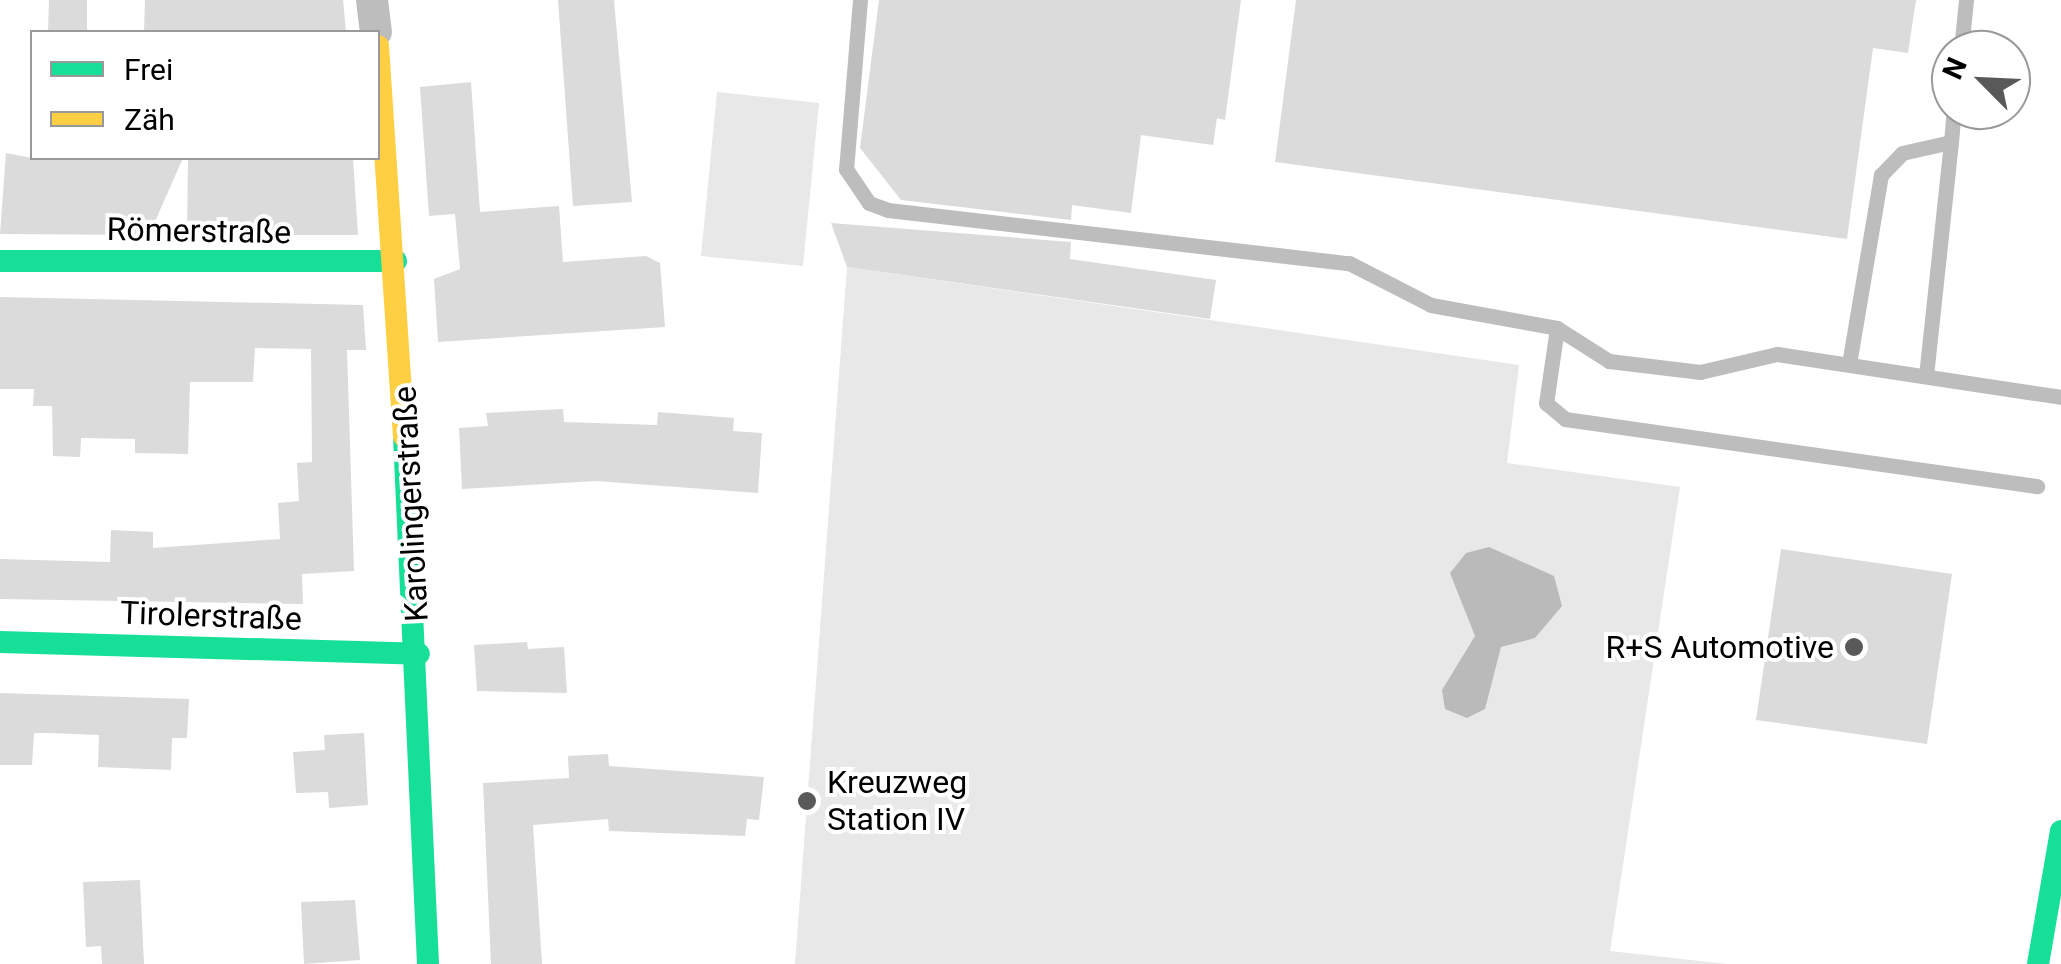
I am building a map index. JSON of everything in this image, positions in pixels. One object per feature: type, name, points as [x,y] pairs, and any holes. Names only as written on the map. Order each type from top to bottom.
[{"type":"street","points":[[372,0],[376,30]]},
{"type":"street","name":"Karolingerstraße","points":[[380,70],[396,261],[419,654],[428,964]]},
{"type":"street","name":"Römerstraße","points":[[0,261],[396,261]]},
{"type":"street","name":"Tirolerstraße","points":[[0,642],[419,654]]},
{"type":"street","points":[[2038,964],[2060,841]]},
{"type":"lane","points":[[860,0],[845,146],[846,170],[868,202],[1089,238],[1349,263],[1431,305],[1558,328],[1609,361],[1682,370],[1777,354],[2061,397]]},
{"type":"lane","points":[[1963,30],[1966,0]]},
{"type":"lane","points":[[1926,376],[1952,130]]},
{"type":"lane","points":[[1849,364],[1881,175],[1902,153],[1951,142]]},
{"type":"lane","points":[[1558,328],[1546,403],[1564,419],[2037,486]]},
{"type":"shaded area","points":[[717,92],[819,103],[803,266],[701,256]]},
{"type":"shaded area","points":[[847,267],[1519,365],[1507,463],[1680,487],[1610,951],[1727,964],[795,964]]},
{"type":"shaded area","points":[[1489,547],[1554,576],[1562,606],[1535,638],[1501,647],[1485,709],[1467,718],[1445,709],[1442,690],[1475,636],[1450,573],[1466,553]]},
{"type":"building","points":[[49,0],[87,0],[87,30],[48,30]]},
{"type":"building","points":[[145,0],[343,0],[346,30],[144,30]]},
{"type":"building","points":[[558,0],[614,0],[632,202],[573,206]]},
{"type":"building","points":[[879,0],[1241,0],[1225,120],[1217,118],[1213,145],[1141,135],[1131,213],[1072,205],[1071,220],[901,200],[860,148]]},
{"type":"building","points":[[1296,0],[1916,0],[1908,53],[1873,48],[1847,239],[1275,162]]},
{"type":"building","points":[[471,82],[480,212],[559,206],[563,262],[646,256],[660,263],[665,327],[438,342],[434,279],[460,269],[455,214],[466,213],[429,216],[420,87]]},
{"type":"building","points":[[6,153],[30,160],[182,160],[149,235],[0,234]]},
{"type":"building","points":[[188,160],[353,160],[358,235],[187,235]]},
{"type":"building","points":[[831,223],[1071,242],[1070,259],[1216,280],[1210,319],[847,267]]},
{"type":"building","points":[[0,297],[363,305],[366,350],[347,350],[354,571],[302,574],[303,604],[0,599],[0,559],[110,562],[111,530],[153,532],[153,548],[280,539],[278,503],[299,501],[297,463],[312,462],[311,349],[255,348],[253,382],[190,382],[188,454],[135,453],[135,439],[81,438],[80,457],[53,456],[52,406],[33,406],[34,389],[0,389]]},
{"type":"building","points":[[563,409],[564,422],[657,425],[658,412],[734,418],[733,431],[762,433],[758,493],[596,481],[462,489],[459,428],[488,426],[486,413]]},
{"type":"building","name":"R+S Automotive","points":[[1781,549],[1952,574],[1927,744],[1756,720]]},
{"type":"building","points":[[527,642],[528,649],[564,647],[567,693],[477,691],[474,645]]},
{"type":"building","points":[[0,693],[189,699],[187,738],[172,738],[171,770],[98,767],[99,735],[49,733],[34,733],[32,765],[0,765]]},
{"type":"building","points":[[364,733],[368,805],[329,808],[328,792],[296,793],[293,752],[325,750],[324,735]]},
{"type":"building","points":[[608,754],[609,766],[764,777],[759,820],[747,819],[745,836],[609,831],[608,819],[533,825],[542,964],[491,964],[483,783],[569,778],[568,756]]},
{"type":"building","points":[[140,880],[144,964],[102,964],[101,946],[86,947],[83,882]]},
{"type":"building","points":[[355,900],[360,960],[304,964],[301,902]]},
{"type":"traffic: fast","points":[[0,261],[396,261]]},
{"type":"traffic: fast","points":[[404,436],[428,964]]},
{"type":"traffic: fast","points":[[0,642],[419,654]]},
{"type":"traffic: fast","points":[[2038,964],[2061,831]]},
{"type":"traffic: slow","points":[[380,76],[404,436]]},
{"type":"place","name":"R+S Automotive","points":[[1854,647]]},
{"type":"place","name":"Kreuzweg Station IV","points":[[807,801]]}]
